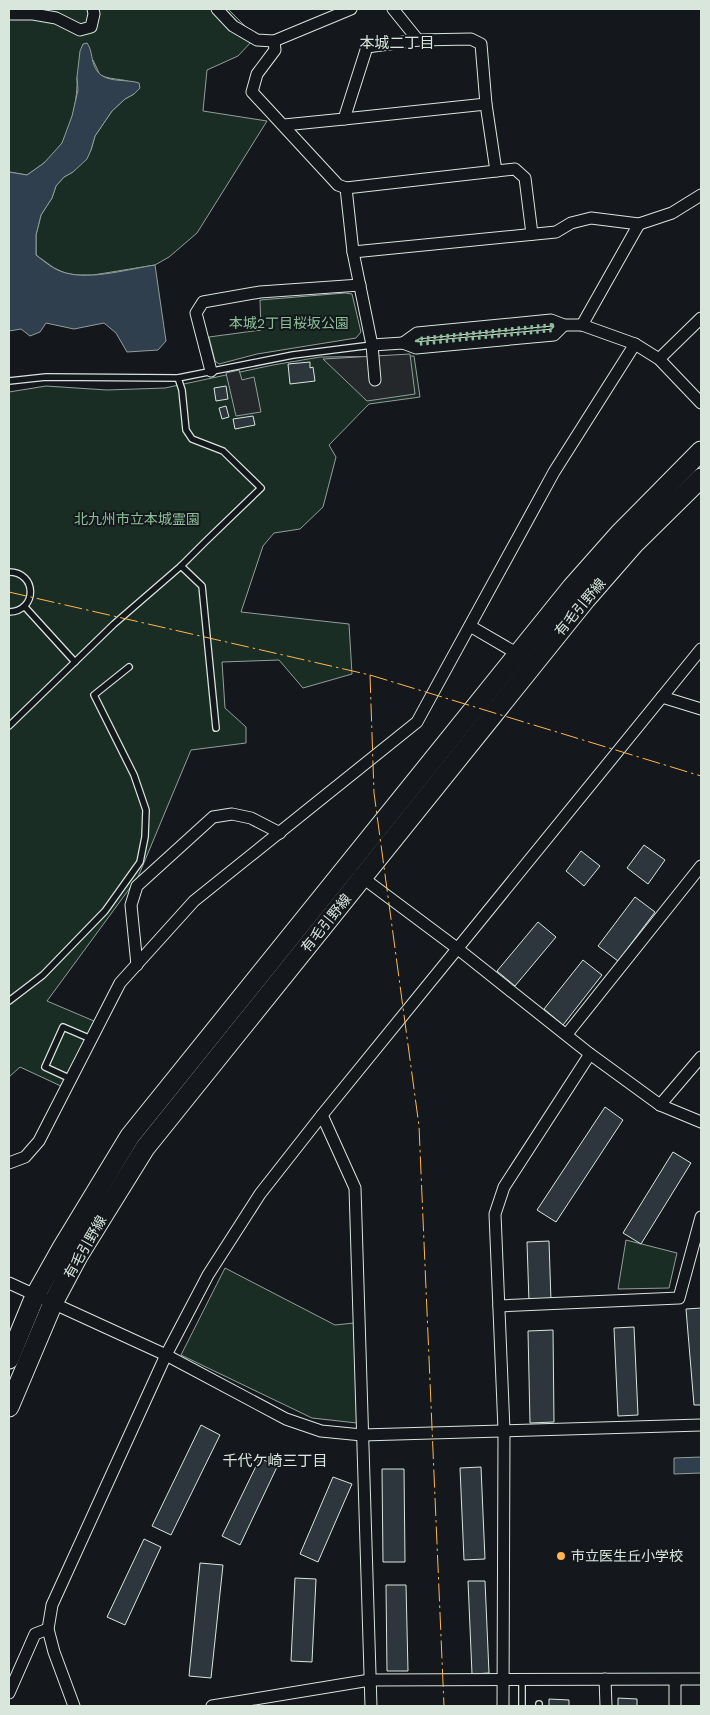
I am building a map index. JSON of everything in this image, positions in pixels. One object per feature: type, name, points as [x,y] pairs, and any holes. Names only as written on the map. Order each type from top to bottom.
[{"type":"main road","name":"有毛引野線","points":[[9,1359],[36,1296],[62,1248],[130,1136],[518,653],[619,534],[701,451]]},
{"type":"main road","name":"有毛引野線","points":[[9,1407],[53,1303],[78,1256],[145,1148],[586,599],[634,544],[701,478]]},
{"type":"street","points":[[9,14],[33,14],[56,18],[80,30],[90,27],[94,14],[93,9]]},
{"type":"street","points":[[217,9],[233,26],[257,40],[274,41],[351,9]]},
{"type":"street","points":[[393,9],[418,40]]},
{"type":"street","points":[[344,119],[366,47],[418,40],[471,39],[481,44],[486,104],[496,171]]},
{"type":"street","points":[[274,41],[275,50],[257,74],[252,92],[338,185],[346,188],[515,169],[525,178],[532,234]]},
{"type":"street","points":[[284,125],[486,104]]},
{"type":"street","points":[[346,188],[353,252],[372,345],[375,380]]},
{"type":"street","points":[[353,252],[556,232],[571,223],[591,218],[639,224],[672,213],[701,195]]},
{"type":"street","points":[[582,325],[639,224]]},
{"type":"street","points":[[211,371],[196,313],[204,302],[260,292],[360,285]]},
{"type":"street","points":[[659,359],[701,318]]},
{"type":"street","points":[[372,345],[403,343],[416,348],[554,335],[564,324],[582,325],[635,344],[659,359],[701,403]]},
{"type":"street","points":[[9,1164],[25,1156],[39,1141],[120,983],[194,901],[417,722],[554,472],[635,344]]},
{"type":"street","points":[[470,626],[518,653],[533,665]]},
{"type":"street","points":[[74,1706],[54,1652],[48,1629],[52,1605],[166,1355],[208,1275],[260,1194],[322,1115],[701,649]]},
{"type":"street","points":[[662,697],[701,709]]},
{"type":"street","points":[[137,965],[131,905],[137,886],[213,817],[232,814],[251,818],[280,833]]},
{"type":"street","points":[[347,865],[458,949],[590,1054],[660,1105],[701,1122]]},
{"type":"street","points":[[567,1034],[701,866]]},
{"type":"street","points":[[503,1706],[504,1430],[495,1214],[504,1188],[590,1054]]},
{"type":"street","points":[[660,1105],[701,1057]]},
{"type":"street","points":[[322,1115],[355,1188],[371,1706]]},
{"type":"street","points":[[499,1306],[679,1298],[701,1216]]},
{"type":"street","points":[[9,1283],[166,1355],[286,1419],[321,1431],[362,1435],[701,1425]]},
{"type":"street","points":[[9,1693],[35,1634],[48,1629]]},
{"type":"street","points":[[212,1706],[370,1680],[701,1679]]},
{"type":"street","points":[[605,1680],[606,1706]]},
{"type":"street","points":[[675,1680],[675,1706]]},
{"type":"lane","points":[[9,381],[46,377],[178,378],[292,355],[372,345]]},
{"type":"lane","points":[[9,726],[114,624],[181,566],[261,488],[223,451],[192,439],[186,430],[182,390],[178,378]]},
{"type":"lane","points":[[181,566],[202,586],[216,728]]},
{"type":"lane","points":[[9,572],[15,572],[24,577],[30,586],[30,597],[25,607],[16,612],[9,612]]},
{"type":"lane","points":[[25,607],[75,662]]},
{"type":"lane","points":[[9,1001],[43,976],[105,911],[140,862],[146,837],[146,810],[134,775],[94,695],[129,667]]},
{"type":"lane","points":[[71,1079],[45,1066],[63,1027],[91,1039]]},
{"type":"lane","points":[[522,1679],[522,1706]]},
{"type":"green space","points":[[9,9],[228,9],[248,29],[253,40],[238,56],[207,70],[203,111],[267,121],[197,233],[169,257],[155,265],[93,275],[76,275],[54,268],[36,255],[36,235],[41,215],[52,198],[56,186],[64,177],[73,172],[91,150],[95,136],[112,111],[139,88],[125,80],[100,75],[93,60],[77,77],[74,111],[66,136],[59,148],[46,161],[27,175],[9,172]]},
{"type":"green space","name":"本城2丁目桜坂公園","points":[[352,294],[361,332],[356,338],[257,354],[219,364],[215,361],[209,337],[261,330],[260,300]]},
{"type":"green space","name":"北九州市立本城霊園","points":[[414,356],[420,397],[369,404],[329,445],[336,457],[323,507],[300,529],[274,533],[263,546],[241,612],[349,624],[352,674],[303,688],[279,660],[222,662],[225,708],[246,727],[246,743],[191,750],[138,877],[47,1001],[94,1021],[63,1087],[20,1067],[9,1077],[9,392],[46,386],[107,390],[165,388],[320,357]]},
{"type":"green space","points":[[626,1240],[677,1253],[669,1288],[618,1289]]},
{"type":"green space","points":[[225,1268],[335,1325],[354,1323],[357,1423],[312,1418],[181,1355]]},
{"type":"shaded area","points":[[410,354],[415,394],[367,401],[323,359]]},
{"type":"shaded area","points":[[239,370],[242,380],[254,377],[261,412],[236,416],[226,373]]},
{"type":"water","points":[[87,43],[94,65],[102,76],[114,80],[139,83],[140,88],[112,111],[95,136],[87,159],[73,172],[64,177],[56,186],[52,198],[41,215],[36,235],[36,255],[58,270],[76,275],[98,275],[155,265],[166,341],[158,350],[127,352],[116,333],[104,323],[74,329],[46,323],[40,332],[30,336],[21,329],[9,331],[9,172],[27,175],[44,163],[62,143],[72,116],[78,90],[77,77],[80,51],[83,44]]},
{"type":"water","points":[[701,1457],[701,1473],[674,1474],[674,1458]]},
{"type":"building","points":[[310,362],[310,368],[313,367],[315,381],[290,384],[288,364]]},
{"type":"building","points":[[226,386],[228,399],[216,401],[214,388]]},
{"type":"building","points":[[226,406],[229,417],[222,419],[219,408]]},
{"type":"building","points":[[253,416],[255,425],[235,429],[233,419]]},
{"type":"building","points":[[644,845],[665,860],[648,884],[627,868]]},
{"type":"building","points":[[581,851],[600,866],[584,886],[566,871]]},
{"type":"building","points":[[635,897],[655,912],[618,961],[598,946]]},
{"type":"building","points":[[538,922],[556,937],[515,986],[497,971]]},
{"type":"building","points":[[583,960],[602,975],[563,1025],[544,1009]]},
{"type":"building","points":[[605,1107],[623,1120],[556,1222],[537,1210]]},
{"type":"building","points":[[673,1152],[691,1163],[641,1244],[623,1233]]},
{"type":"building","points":[[549,1241],[551,1301],[529,1302],[527,1242]]},
{"type":"building","points":[[701,1308],[701,1405],[694,1405],[686,1309]]},
{"type":"building","points":[[634,1327],[638,1415],[618,1416],[614,1328]]},
{"type":"building","points":[[553,1330],[554,1422],[530,1423],[528,1331]]},
{"type":"building","points":[[201,1425],[220,1435],[171,1535],[152,1526]]},
{"type":"building","points":[[260,1458],[277,1467],[240,1545],[222,1536]]},
{"type":"building","points":[[481,1467],[485,1559],[464,1560],[460,1468]]},
{"type":"building","points":[[382,1469],[404,1469],[405,1562],[383,1562]]},
{"type":"building","points":[[333,1477],[352,1484],[318,1562],[300,1554]]},
{"type":"building","points":[[144,1539],[161,1547],[125,1625],[107,1617]]},
{"type":"building","points":[[200,1563],[223,1565],[211,1678],[189,1676]]},
{"type":"building","points":[[295,1578],[316,1579],[312,1662],[291,1661]]},
{"type":"building","points":[[468,1581],[485,1581],[489,1673],[472,1674]]},
{"type":"building","points":[[386,1585],[406,1585],[408,1671],[387,1671]]},
{"type":"building","points":[[618,1698],[637,1699],[637,1706],[618,1706]]},
{"type":"building","points":[[549,1699],[569,1700],[569,1706],[549,1706]]},
{"type":"hedge","points":[[552,325],[553,330],[418,344],[417,339],[552,325]]},
{"type":"power","points":[[9,592],[370,675],[701,776]]},
{"type":"power","points":[[370,675],[374,793],[419,1126],[444,1706]]},
{"type":"place","name":"市立医生丘小学校","points":[[561,1556]]},
{"type":"district","name":"本城二丁目","points":[[397,43]]},
{"type":"district","name":"千代ケ崎三丁目","points":[[275,1461]]}]
